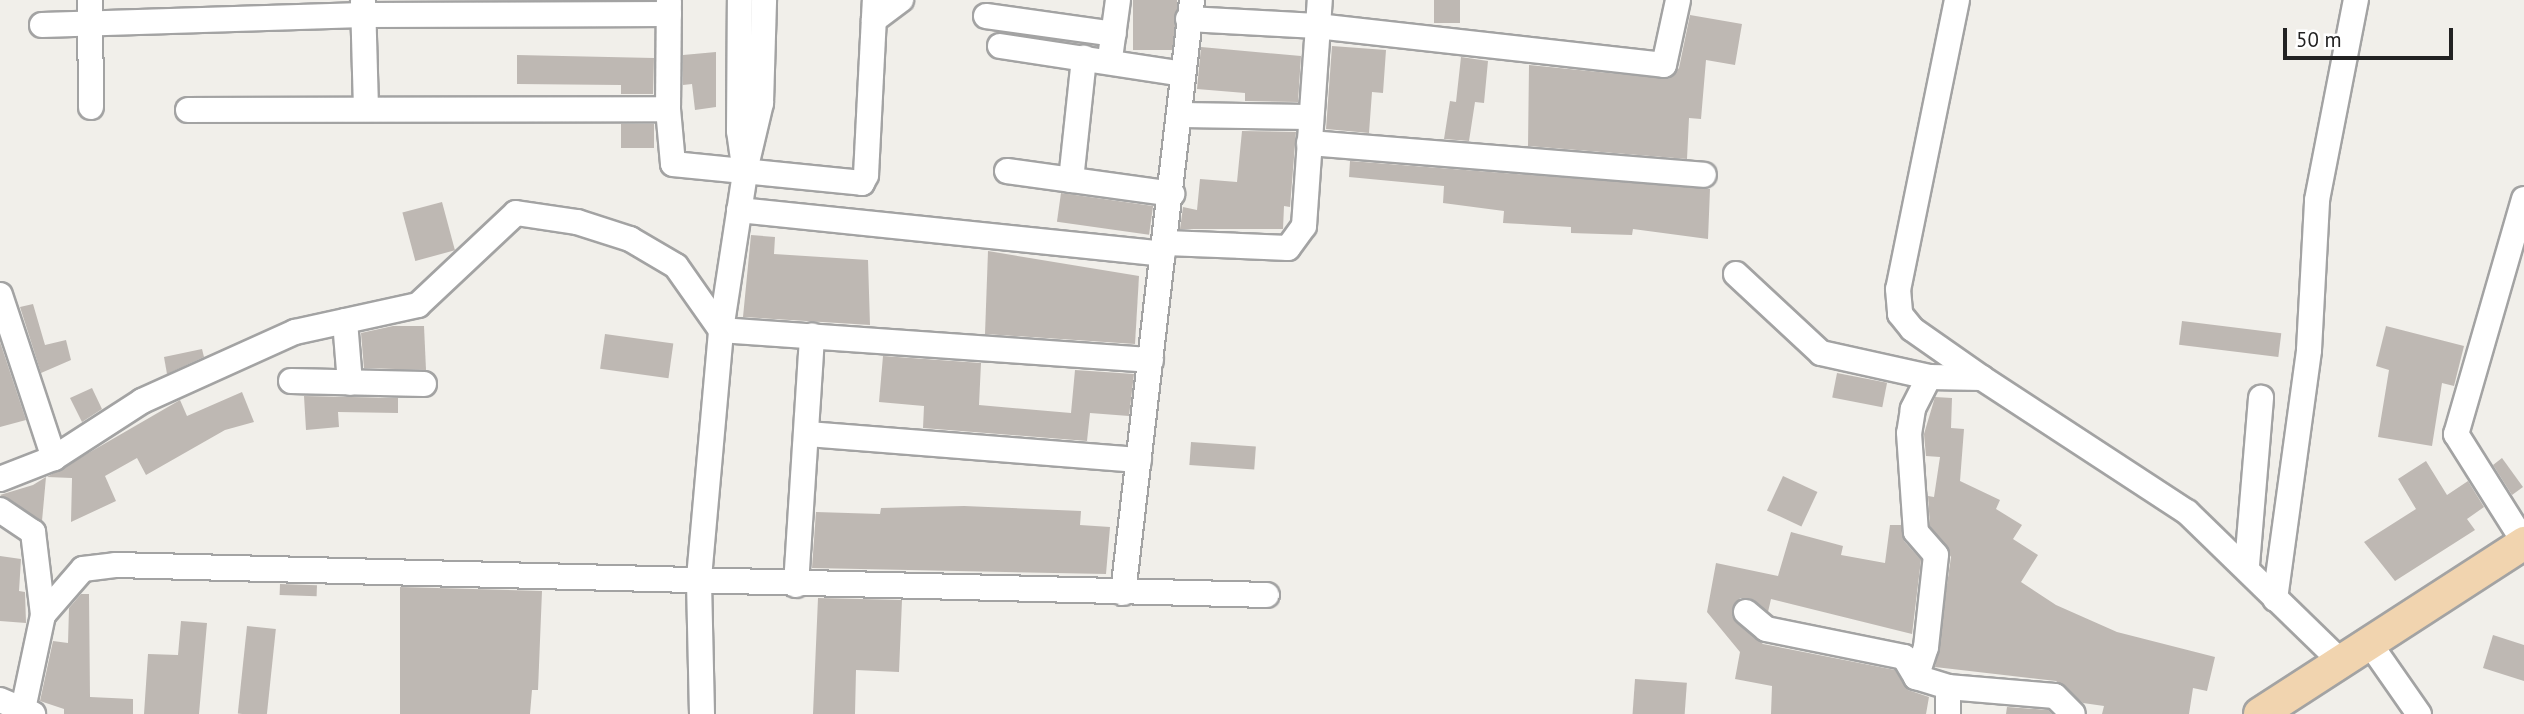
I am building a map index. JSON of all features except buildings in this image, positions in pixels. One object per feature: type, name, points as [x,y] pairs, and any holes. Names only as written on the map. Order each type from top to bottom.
[{"type":"main road","points":[[2260,714],[2341,662],[2368,640],[2524,543]]},
{"type":"street","points":[[740,0],[739,131],[745,173]]},
{"type":"street","points":[[702,714],[699,578],[722,330],[745,173],[761,103],[764,0]]},
{"type":"street","points":[[42,24],[90,12],[669,7],[668,109],[673,164],[862,184],[866,175],[874,10],[901,0]]},
{"type":"street","points":[[1109,62],[1118,0]]},
{"type":"street","points":[[739,210],[1165,249],[1288,248],[1304,226],[1320,0]]},
{"type":"street","points":[[1123,593],[1172,194],[1190,10],[1664,65],[1678,0]]},
{"type":"street","points":[[1957,0],[1898,289],[1900,314],[1912,328],[1982,378],[2186,512],[2247,565],[2275,599],[2341,662]]},
{"type":"street","points":[[2275,599],[2309,350],[2317,200],[2356,0]]},
{"type":"street","points":[[363,8],[366,108]]},
{"type":"street","points":[[90,12],[91,107]]},
{"type":"street","points":[[986,16],[1114,34]]},
{"type":"street","points":[[1000,46],[1183,74]]},
{"type":"street","points":[[1070,180],[1084,58]]},
{"type":"street","points":[[188,110],[668,109]]},
{"type":"street","points":[[1179,115],[1311,117]]},
{"type":"street","points":[[1309,143],[1704,175]]},
{"type":"street","points":[[1007,171],[1172,194]]},
{"type":"street","points":[[2524,200],[2456,434],[2524,543]]},
{"type":"street","points":[[1,474],[54,458],[142,401],[295,332],[418,305],[516,213],[577,222],[641,246],[676,265],[722,330]]},
{"type":"street","points":[[1736,274],[1821,352],[1929,377],[1982,378]]},
{"type":"street","points":[[0,295],[54,458]]},
{"type":"street","points":[[345,321],[350,383]]},
{"type":"street","points":[[722,330],[1152,360]]},
{"type":"street","points":[[796,585],[812,336]]},
{"type":"street","points":[[1916,677],[1926,647],[1936,555],[1916,532],[1909,433],[1913,409],[1929,377]]},
{"type":"street","points":[[291,381],[424,384]]},
{"type":"street","points":[[2247,565],[2261,398]]},
{"type":"street","points":[[807,434],[1139,460]]},
{"type":"street","points":[[0,510],[33,532],[43,615],[18,707]]},
{"type":"street","points":[[43,615],[83,569],[115,565],[699,578],[796,585],[1267,595]]},
{"type":"street","points":[[1746,612],[1766,629],[1904,657],[1916,677],[1948,687],[2055,696],[2073,714]]},
{"type":"street","points":[[2368,640],[2419,714]]},
{"type":"street","points":[[1948,687],[1948,714]]}]
